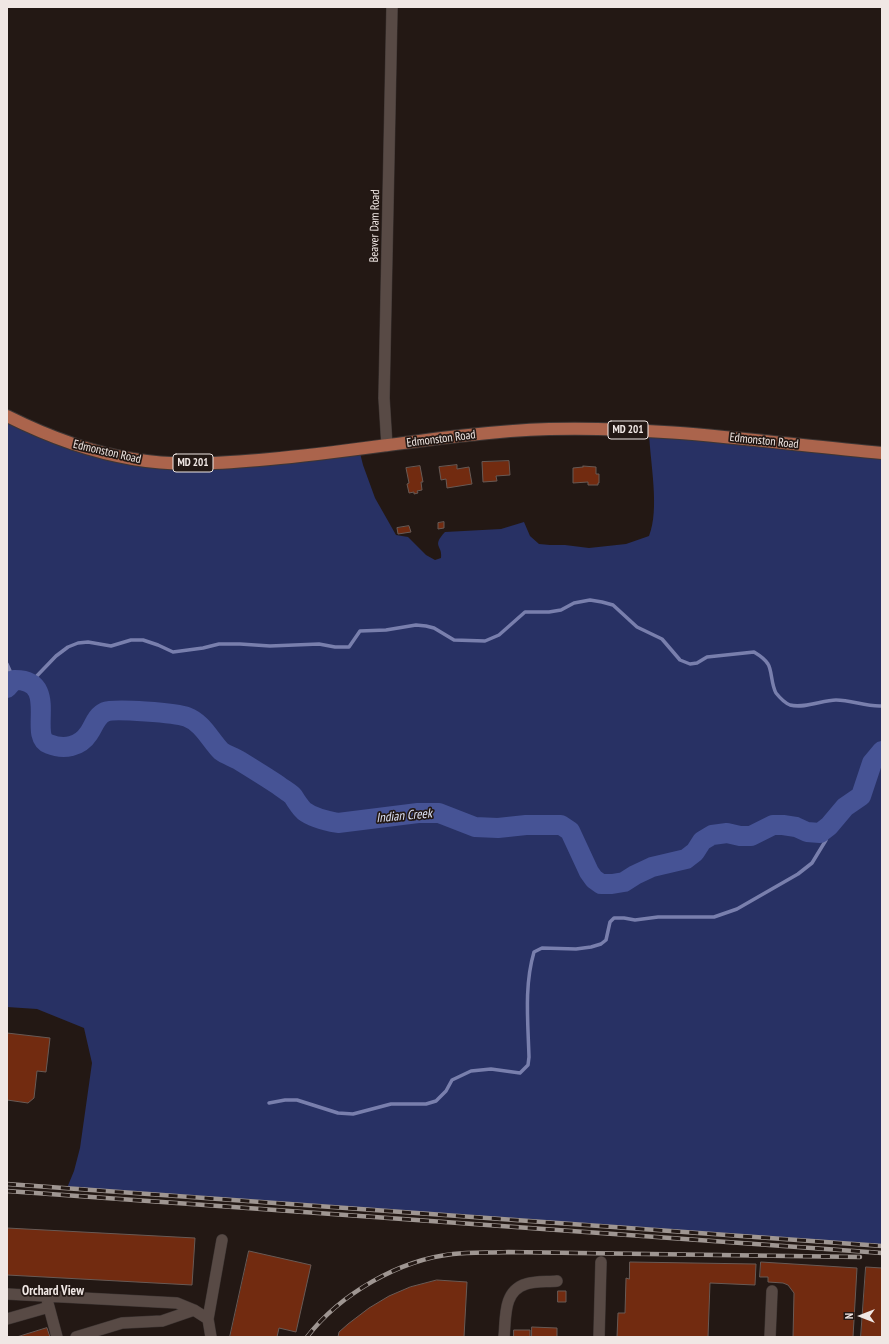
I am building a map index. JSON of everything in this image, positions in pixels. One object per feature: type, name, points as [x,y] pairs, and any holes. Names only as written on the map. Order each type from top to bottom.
[{"type":"main road","name":"Edmonston Road","points":[[7,416],[34,429],[72,444],[114,456],[155,462],[222,463],[303,456],[487,434],[608,428],[764,441],[882,453]]},
{"type":"street","name":"Beaver Dam Road","points":[[387,446],[384,398],[392,7]]},
{"type":"street","points":[[211,1337],[208,1319],[222,1240]]},
{"type":"street","points":[[599,1337],[601,1262]]},
{"type":"street","points":[[504,1337],[508,1300],[514,1290],[526,1284],[557,1281]]},
{"type":"street","points":[[770,1337],[772,1291]]},
{"type":"street","points":[[7,1294],[47,1302],[177,1303],[194,1310],[208,1319]]},
{"type":"street","points":[[7,1319],[47,1302]]},
{"type":"street","points":[[47,1302],[57,1337]]},
{"type":"street","points":[[76,1337],[122,1323],[162,1321],[194,1310]]},
{"type":"shaded area","points":[[7,416],[34,429],[155,462],[359,449],[375,498],[396,535],[408,537],[426,555],[435,560],[441,558],[438,543],[445,532],[501,529],[524,522],[530,536],[539,544],[589,548],[626,544],[649,536],[654,513],[654,485],[649,432],[882,453],[882,1246],[67,1188],[74,1171],[80,1148],[92,1063],[84,1028],[37,1009],[7,1007]]},
{"type":"building","points":[[509,461],[510,475],[496,476],[497,481],[483,482],[482,462]]},
{"type":"building","points":[[457,465],[457,469],[469,467],[472,484],[447,488],[446,479],[441,480],[439,467]]},
{"type":"building","points":[[420,466],[423,482],[421,482],[422,490],[417,491],[418,493],[414,494],[414,492],[409,493],[406,468]]},
{"type":"building","points":[[583,466],[596,467],[596,474],[599,474],[598,485],[588,485],[588,482],[573,483],[573,468]]},
{"type":"building","points":[[444,522],[444,528],[438,529],[438,523]]},
{"type":"building","points":[[409,526],[411,532],[398,534],[397,528]]},
{"type":"building","points":[[7,1033],[50,1038],[46,1072],[37,1071],[34,1098],[28,1103],[7,1100]]},
{"type":"building","points":[[7,1228],[195,1238],[192,1285],[7,1275]]},
{"type":"building","points":[[249,1251],[311,1265],[296,1332],[279,1328],[277,1337],[230,1337]]},
{"type":"building","points":[[630,1262],[756,1264],[755,1285],[710,1283],[708,1337],[617,1337],[618,1313],[625,1313],[626,1278],[629,1279]]},
{"type":"building","points":[[761,1262],[857,1268],[853,1337],[793,1337],[794,1293],[788,1285],[783,1283],[768,1282],[768,1277],[760,1277]]},
{"type":"building","points":[[866,1267],[882,1268],[882,1337],[861,1337]]},
{"type":"building","points":[[437,1280],[467,1282],[464,1337],[338,1337],[339,1332],[348,1324],[369,1308],[389,1296],[410,1287]]},
{"type":"building","points":[[558,1291],[566,1291],[566,1302],[558,1302]]},
{"type":"building","points":[[532,1327],[557,1328],[557,1337],[532,1337]]},
{"type":"building","points":[[47,1328],[50,1337],[17,1337]]},
{"type":"building","points":[[514,1330],[530,1330],[530,1337],[514,1337]]},
{"type":"waterway","points":[[31,682],[56,656],[68,647],[78,643],[88,642],[111,646],[131,640],[143,640],[173,652],[219,644],[270,646],[319,644],[335,647],[349,647],[360,631],[386,630],[416,625],[434,628],[454,640],[485,641],[499,635],[525,612],[549,612],[561,610],[574,603],[590,600],[613,605],[637,627],[662,639],[680,660],[690,664],[697,663],[707,657],[754,652],[768,664],[776,693],[790,705],[801,706],[836,700],[882,706]]},
{"type":"waterway","points":[[7,664],[14,680]]},
{"type":"waterway","name":"Indian Creek","points":[[7,688],[14,680],[28,682],[36,689],[40,698],[41,731],[43,739],[49,744],[60,747],[71,746],[85,738],[97,719],[105,712],[146,712],[181,715],[187,717],[198,723],[217,747],[225,754],[240,761],[288,792],[293,796],[304,811],[325,820],[338,823],[418,813],[439,813],[475,827],[498,828],[526,825],[561,825],[570,831],[589,872],[594,879],[601,884],[624,882],[652,867],[686,859],[695,852],[702,841],[712,835],[727,833],[740,836],[751,836],[773,825],[796,827],[807,832],[820,833],[829,826],[845,807],[861,796],[872,763],[882,751]]},
{"type":"waterway","points":[[269,1103],[285,1100],[297,1100],[338,1113],[353,1114],[391,1104],[426,1104],[436,1101],[446,1091],[452,1080],[471,1071],[491,1069],[520,1073],[528,1065],[529,1057],[528,991],[534,952],[542,948],[576,949],[601,944],[606,940],[610,922],[614,918],[635,920],[658,917],[714,917],[737,909],[798,874],[812,863],[826,840],[829,826]]},
{"type":"railway","points":[[7,1184],[882,1246]]},
{"type":"railway","points":[[7,1191],[882,1253]]},
{"type":"railway","points":[[307,1337],[336,1307],[353,1293],[372,1282],[412,1263],[453,1254],[508,1252],[860,1257]]},
{"type":"district","name":"Orchard View","points":[[53,1291]]}]
